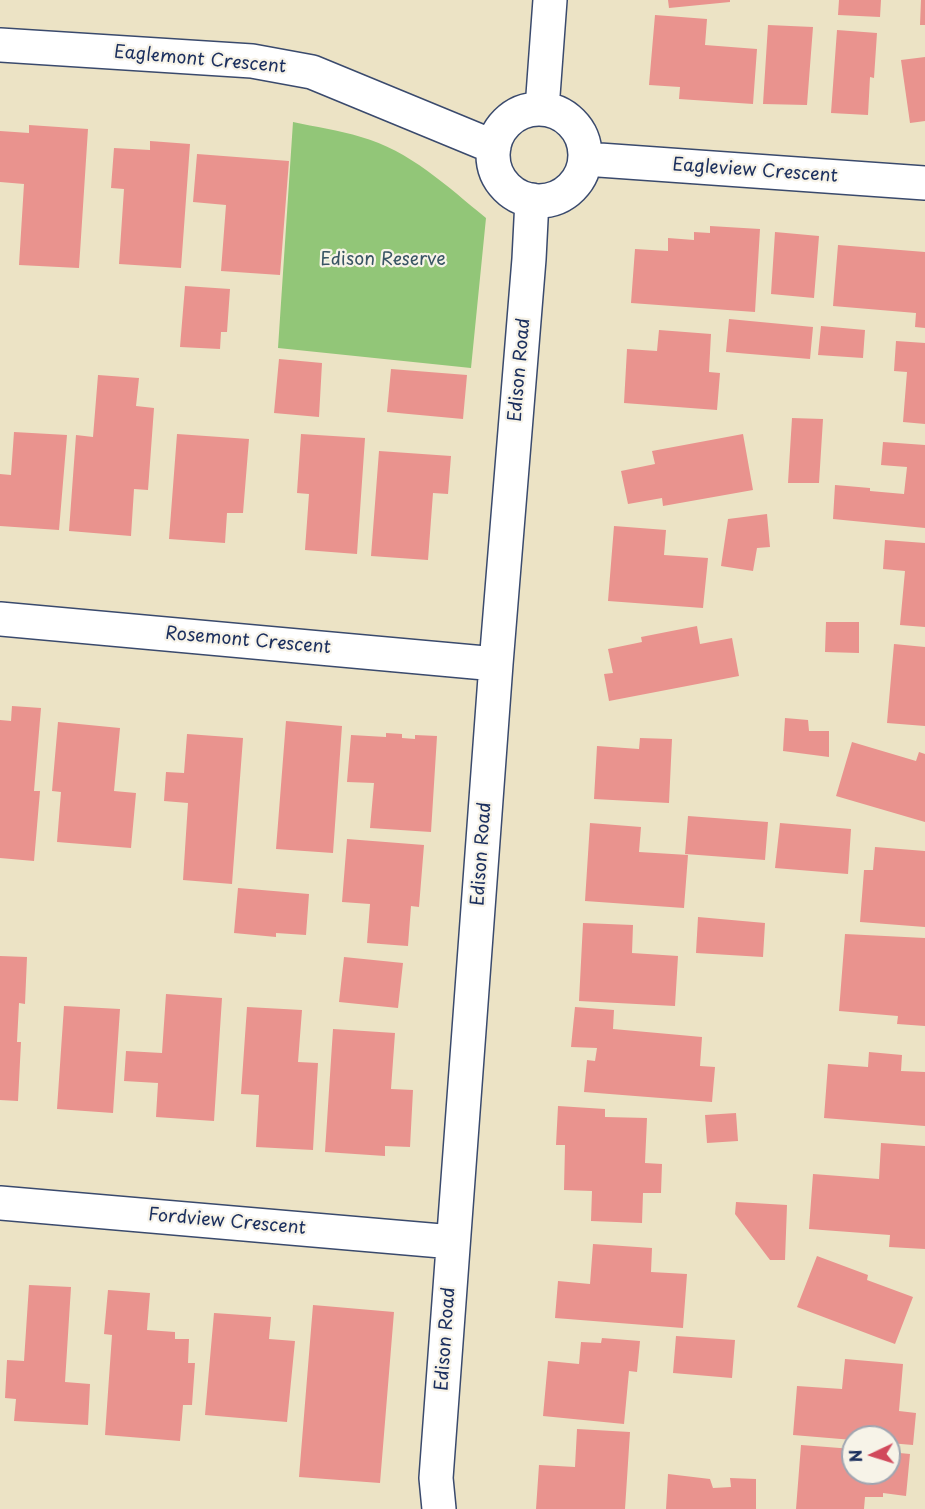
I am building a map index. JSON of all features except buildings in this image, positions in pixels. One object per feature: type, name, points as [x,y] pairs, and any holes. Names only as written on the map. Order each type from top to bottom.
[{"type":"street","points":[[542,109],[550,0]]},
{"type":"street","name":"Eaglemont Crescent","points":[[0,45],[252,61],[312,72],[494,147]]},
{"type":"street","points":[[542,109],[557,112],[569,120],[578,131],[584,145],[585,159],[581,174],[573,186],[561,195],[547,200],[532,200],[518,195],[507,187],[496,168],[494,147],[506,123],[516,115],[529,110],[542,109]]},
{"type":"street","name":"Eagleview Crescent","points":[[585,159],[925,183]]},
{"type":"street","name":"Edison Road","points":[[440,1509],[436,1478],[532,200]]},
{"type":"street","name":"Rosemont Crescent","points":[[0,619],[496,664]]},
{"type":"street","name":"Fordview Crescent","points":[[0,1203],[453,1242]]},
{"type":"green space","name":"Edison Reserve","points":[[293,122],[336,130],[379,143],[412,160],[486,218],[471,368],[278,348]]}]
